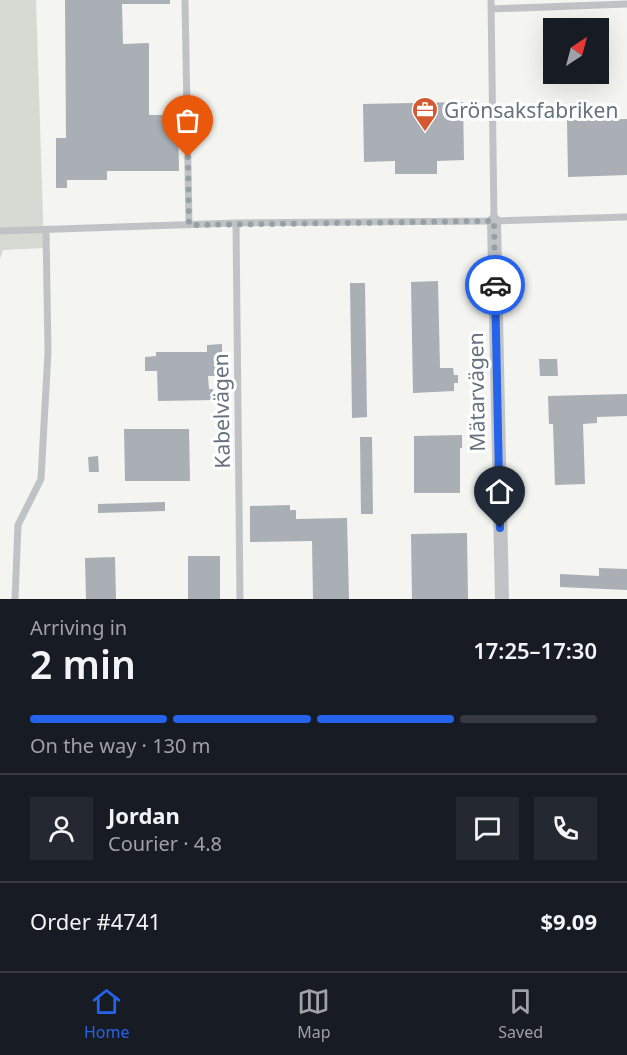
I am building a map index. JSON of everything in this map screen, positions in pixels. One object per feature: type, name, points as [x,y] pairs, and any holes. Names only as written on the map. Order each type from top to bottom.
[{"type":"street","name":"Mätarvägen","points":[[494,221],[502,599]]},
{"type":"lane","points":[[185,0],[189,225]]},
{"type":"lane","points":[[491,0],[494,221]]},
{"type":"lane","points":[[491,9],[627,4]]},
{"type":"lane","points":[[0,231],[236,223],[494,221],[627,217]]},
{"type":"lane","name":"Kabelvägen","points":[[236,223],[240,599]]},
{"type":"lane","points":[[15,599],[18,525],[41,479],[48,352],[46,230]]},
{"type":"shaded area","points":[[0,0],[36,0],[44,248],[3,250],[0,259]]},
{"type":"building","points":[[65,0],[170,0],[170,4],[122,4],[123,44],[149,43],[149,115],[178,115],[179,171],[107,171],[107,180],[67,180],[67,188],[56,188],[56,138],[66,138]]},
{"type":"building","points":[[463,102],[464,160],[437,161],[437,174],[395,174],[395,161],[364,162],[363,104]]},
{"type":"building","points":[[627,119],[627,175],[568,177],[567,120]]},
{"type":"building","points":[[438,281],[440,368],[453,368],[454,375],[458,375],[458,383],[454,383],[454,391],[413,393],[411,282]]},
{"type":"building","points":[[350,283],[365,283],[367,417],[352,418]]},
{"type":"building","points":[[222,344],[222,376],[208,376],[209,389],[213,389],[213,400],[158,401],[157,371],[145,371],[145,357],[156,356],[156,352],[207,352],[207,345]]},
{"type":"building","points":[[539,359],[557,359],[558,376],[540,376]]},
{"type":"building","points":[[627,394],[627,416],[597,417],[597,423],[583,424],[585,484],[555,485],[553,424],[549,424],[548,396]]},
{"type":"building","points":[[124,429],[189,429],[190,481],[125,481]]},
{"type":"building","points":[[462,435],[460,493],[414,493],[414,436]]},
{"type":"building","points":[[360,437],[372,437],[373,514],[361,514]]},
{"type":"building","points":[[98,456],[99,472],[89,472],[88,457]]},
{"type":"building","points":[[165,502],[165,511],[98,513],[98,504]]},
{"type":"building","points":[[290,505],[290,510],[296,510],[296,519],[347,518],[349,599],[313,599],[312,541],[250,542],[250,506]]},
{"type":"building","points":[[467,533],[468,599],[412,599],[411,534]]},
{"type":"building","points":[[188,556],[220,556],[220,599],[188,599]]},
{"type":"building","points":[[115,557],[116,599],[86,599],[85,558]]},
{"type":"building","points":[[599,568],[627,569],[627,590],[560,587],[560,574],[599,576]]},
{"type":"way so far","points":[[188,157],[189,225],[494,221],[495,285]]},
{"type":"place","name":"Grönsaksfabriken","points":[[425,133]]},
{"type":"route","points":[[495,285],[500,528]]}]
